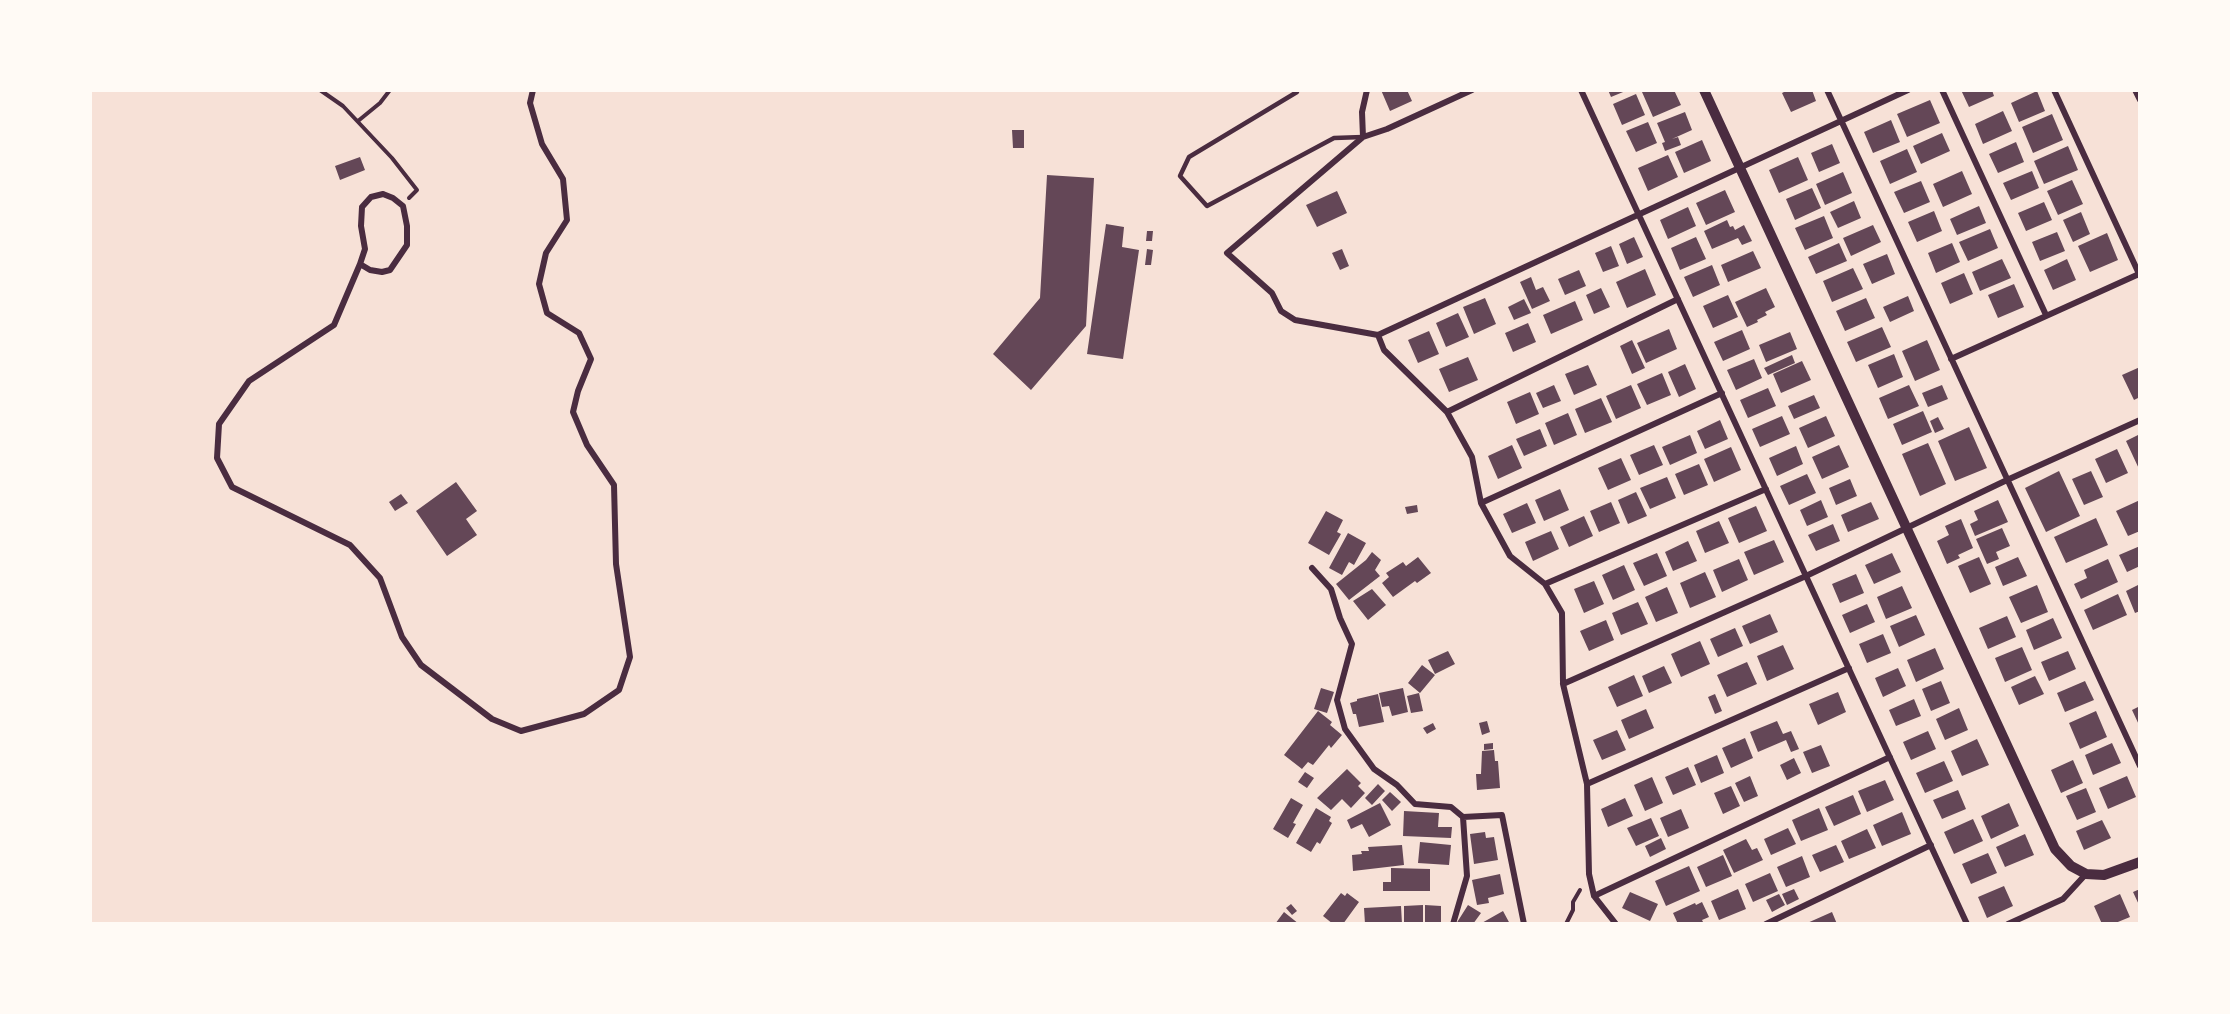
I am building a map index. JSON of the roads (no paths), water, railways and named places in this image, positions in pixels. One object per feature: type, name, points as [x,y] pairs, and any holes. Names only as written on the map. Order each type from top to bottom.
[{"type":"street","points":[[360,264],[370,270],[382,272],[390,270],[407,245],[407,226],[403,206],[393,198],[383,194],[371,197],[362,207],[361,226],[365,249],[334,325],[249,381],[219,424],[217,458],[232,487],[350,544],[380,578],[402,638],[421,665],[492,719],[520,731],[584,714],[619,690],[630,657],[616,564],[614,484],[587,445],[573,412],[578,391],[591,359],[579,333],[547,313],[539,284],[546,253],[567,220],[563,179],[542,144],[530,103],[533,90]]},
{"type":"street","points":[[1363,137],[1362,112],[1367,90]]},
{"type":"street","points":[[1472,90],[1387,129],[1363,137],[1227,253],[1272,293],[1281,311],[1295,320],[1378,335],[1908,90]]},
{"type":"street","points":[[1581,90],[1967,924]]},
{"type":"street","points":[[1704,90],[2055,849],[2071,866],[2085,874],[2104,875],[2140,862]]},
{"type":"street","points":[[1827,90],[2139,762]]},
{"type":"street","points":[[1942,90],[2046,315]]},
{"type":"street","points":[[1952,359],[2139,275],[2054,90]]},
{"type":"street","points":[[2135,90],[2140,100]]},
{"type":"street","points":[[1447,412],[1678,299]]},
{"type":"street","points":[[1378,335],[1384,350],[1447,412],[1472,457],[1480,503],[1510,556],[1545,584],[1562,613],[1563,684],[1587,784],[1589,874],[1594,896],[1616,924]]},
{"type":"street","points":[[1480,503],[1722,393]]},
{"type":"street","points":[[1563,684],[1806,576],[2007,480],[2140,420]]},
{"type":"street","points":[[1545,584],[1766,489]]},
{"type":"street","points":[[1312,568],[1330,589],[1352,644],[1337,700],[1345,729],[1374,769],[1397,786],[1415,804],[1451,807],[1463,817],[1502,815],[1524,924]]},
{"type":"street","points":[[1587,784],[1849,668]]},
{"type":"street","points":[[1594,896],[1890,757]]},
{"type":"street","points":[[1453,924],[1467,876],[1463,817]]},
{"type":"street","points":[[1766,924],[1931,845]]},
{"type":"street","points":[[2008,924],[2063,899],[2085,874]]},
{"type":"lane","points":[[1297,90],[1297,93],[1189,157],[1180,176],[1207,206],[1334,138],[1363,137]]}]
